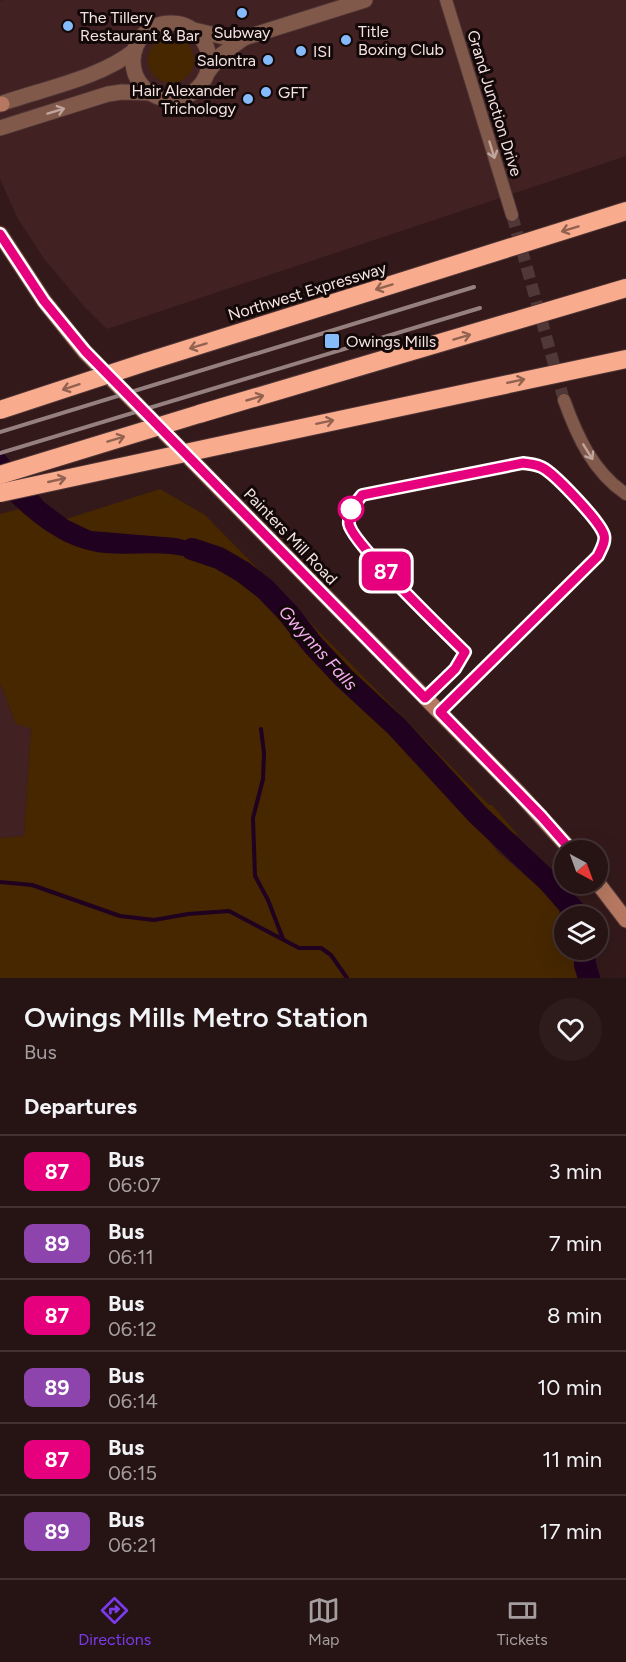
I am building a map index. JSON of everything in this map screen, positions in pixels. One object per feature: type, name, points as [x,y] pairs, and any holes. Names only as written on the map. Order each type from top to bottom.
[{"type":"highway","name":"Northwest Expressway","points":[[0,411],[146,362],[626,211]]},
{"type":"highway","points":[[0,475],[626,288]]},
{"type":"highway","points":[[0,493],[626,359]]},
{"type":"main road","name":"Painters Mill Road","points":[[0,234],[44,301],[85,351],[563,840]]},
{"type":"main road","points":[[606,894],[626,920]]},
{"type":"street","points":[[151,93],[141,85],[135,74],[133,62],[135,50],[143,35],[153,27],[164,23],[177,23],[224,38],[244,38],[365,0]]},
{"type":"street","name":"Grand Junction Drive","points":[[446,0],[512,215]]},
{"type":"street","points":[[194,30],[206,47],[209,60],[207,73]]},
{"type":"street","points":[[0,128],[108,94],[151,93],[166,98],[179,98],[200,85],[221,55],[244,38]]},
{"type":"street","points":[[0,104],[96,72],[135,50]]},
{"type":"street","points":[[564,400],[574,427],[594,463],[606,478],[626,494]]},
{"type":"shaded area","points":[[626,0],[626,156],[107,329],[44,259],[18,219],[0,179],[0,1]]},
{"type":"shaded area","points":[[171,37],[180,38],[187,44],[193,51],[193,69],[187,76],[180,82],[171,83],[162,82],[155,76],[149,69],[148,60],[149,51],[155,44],[162,38]]},
{"type":"shaded area","points":[[0,449],[44,502],[68,520],[91,531],[176,538],[212,547],[218,552],[219,558],[209,560],[162,553],[105,553],[75,546],[47,531],[0,491]]},
{"type":"shaded area","points":[[160,489],[205,515],[489,805],[492,805],[518,835],[487,838],[498,852],[549,896],[557,906],[554,906],[554,960],[573,960],[586,978],[0,978],[0,838],[24,836],[31,728],[16,724],[0,683],[0,514],[19,509],[41,527]]},
{"type":"shaded area","points":[[0,683],[16,724],[31,727],[24,836],[0,838]]},
{"type":"waterway","name":"Gwynns Falls","points":[[192,549],[219,558],[243,572],[265,589],[344,678],[397,727],[478,815],[548,881],[570,906]]},
{"type":"waterway","points":[[261,729],[264,753],[263,779],[253,818],[255,876],[268,900],[283,939]]},
{"type":"waterway","points":[[0,882],[32,885],[120,916],[154,920],[188,914],[229,911],[299,948],[321,948],[331,955],[347,978]]},
{"type":"waterway","name":"Gwynns Falls","points":[[585,960],[589,978]]},
{"type":"tunnel","points":[[512,215],[564,400]]},
{"type":"railway","points":[[0,432],[474,287]]},
{"type":"railway","points":[[0,453],[480,308]]},
{"type":"bus line","name":"87","points":[[0,234],[44,301],[85,351],[425,698],[455,669],[465,652],[368,553],[353,534],[349,526],[351,509],[362,495],[523,463],[534,464],[545,469],[587,511],[601,528],[605,537],[598,556],[440,712],[563,840]]},
{"type":"place","name":"Subway","points":[[242,13]]},
{"type":"place","name":"The Tillery Restaurant & Bar","points":[[68,26]]},
{"type":"place","name":"Title Boxing Club","points":[[346,40]]},
{"type":"place","name":"ISI","points":[[301,51]]},
{"type":"place","name":"Salontra","points":[[268,60]]},
{"type":"place","name":"GFT","points":[[266,92]]},
{"type":"place","name":"Hair Alexander Trichology","points":[[248,99]]},
{"type":"place","name":"Owings Mills","points":[[332,341]]}]
